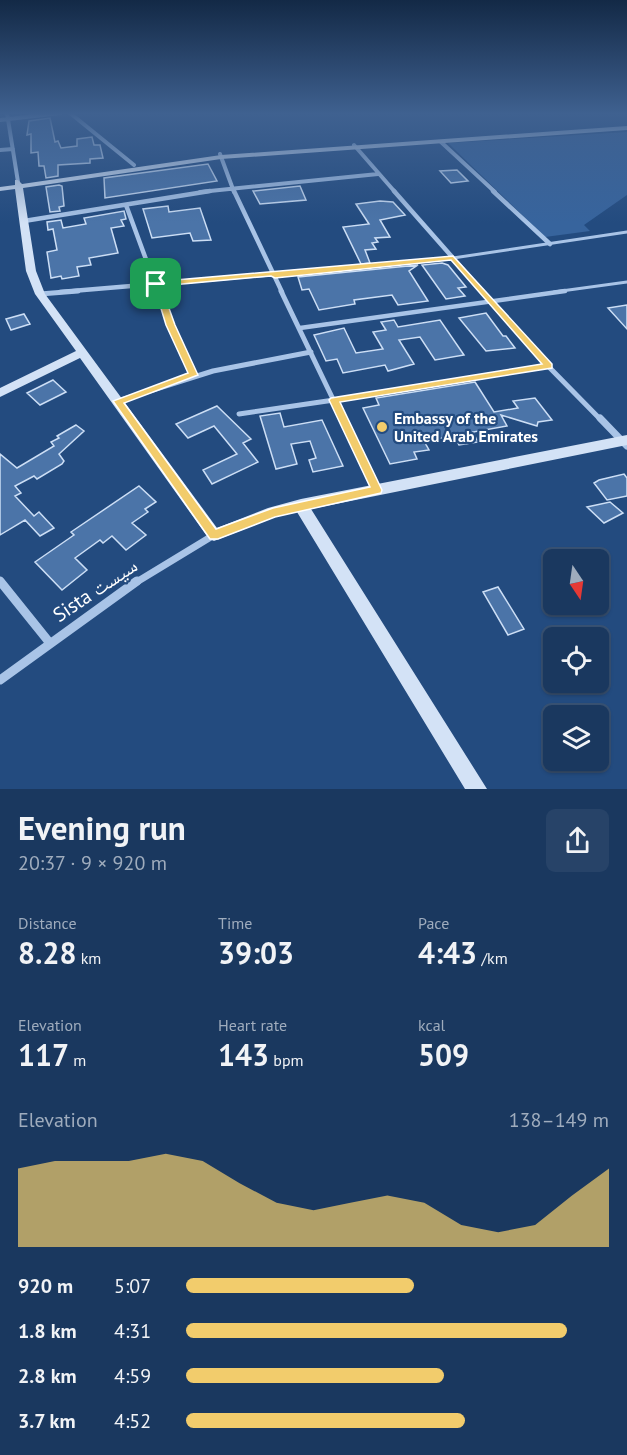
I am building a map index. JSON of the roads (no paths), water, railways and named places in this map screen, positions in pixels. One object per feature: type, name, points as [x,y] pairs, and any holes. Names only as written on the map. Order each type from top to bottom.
[{"type":"main road","points":[[0,187],[134,165],[296,150]]},
{"type":"main road","points":[[18,184],[220,156]]},
{"type":"main road","points":[[18,184],[31,271],[40,294],[214,535],[273,512],[301,505],[625,442]]},
{"type":"main road","points":[[0,393],[83,352]]},
{"type":"main road","points":[[301,505],[477,789]]},
{"type":"street","points":[[13,150],[18,184]]},
{"type":"street","points":[[115,150],[134,165]]},
{"type":"street","points":[[359,150],[548,366],[625,442]]},
{"type":"street","points":[[449,150],[550,244]]},
{"type":"street","points":[[220,156],[232,187],[377,490]]},
{"type":"street","points":[[24,221],[232,187],[378,174]]},
{"type":"street","points":[[126,204],[170,325],[194,375]]},
{"type":"street","points":[[40,294],[275,275]]},
{"type":"street","points":[[118,401],[194,375],[252,361],[311,352]]},
{"type":"street","points":[[239,414],[334,400]]},
{"type":"street","name":"Sista سيست","points":[[0,680],[49,642],[178,554],[214,535]]},
{"type":"street","points":[[0,581],[49,642]]},
{"type":"lane","points":[[275,275],[453,258],[627,232]]},
{"type":"lane","points":[[300,328],[627,282]]},
{"type":"lane","points":[[334,400],[548,366]]},
{"type":"place","name":"Embassy of the United Arab Emirates","points":[[382,427]]}]
